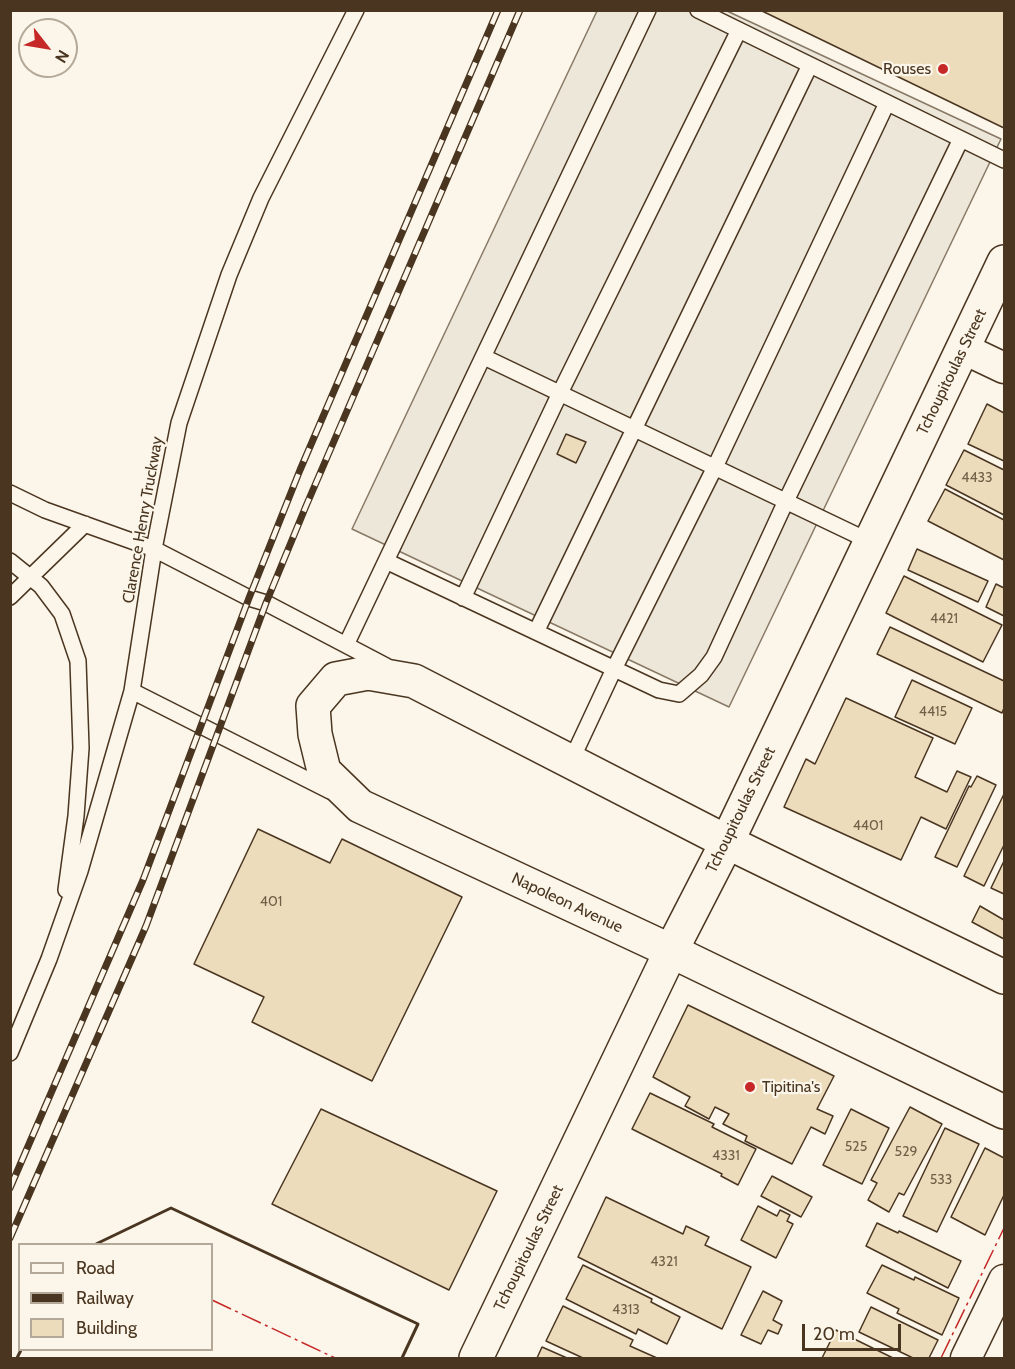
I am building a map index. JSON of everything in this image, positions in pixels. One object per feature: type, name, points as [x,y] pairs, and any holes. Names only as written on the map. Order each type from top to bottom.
[{"type":"street","name":"Tchoupitoulas Street","points":[[476,1359],[1005,262]]},
{"type":"street","points":[[964,349],[1005,368]]},
{"type":"street","points":[[360,806],[324,771],[315,734],[313,706],[336,679],[368,673],[414,681],[727,842],[1005,977]]},
{"type":"street","name":"Napoleon Avenue","points":[[360,806],[671,951],[1005,1112]]},
{"type":"street","points":[[966,1359],[1005,1280]]},
{"type":"lane","name":"Clarence Henry Truckway","points":[[10,1053],[83,860],[132,691],[154,549],[179,423],[229,275],[261,198],[356,10]]},
{"type":"lane","points":[[346,645],[648,10]]},
{"type":"lane","points":[[698,10],[1005,160]]},
{"type":"lane","points":[[463,598],[560,393],[739,30]]},
{"type":"lane","points":[[536,632],[810,65]]},
{"type":"lane","points":[[571,761],[614,669],[715,467],[887,103]]},
{"type":"lane","points":[[386,561],[659,690],[679,694],[701,675],[714,657],[786,501],[961,139]]},
{"type":"lane","points":[[484,357],[871,542]]},
{"type":"lane","points":[[10,493],[45,510],[154,549],[249,598],[266,603],[414,681]]},
{"type":"lane","points":[[10,597],[85,524]]},
{"type":"lane","points":[[10,561],[41,586],[62,614],[78,662],[81,748],[76,816],[61,923]]},
{"type":"lane","name":"Napoleon Avenue","points":[[132,691],[360,806]]},
{"type":"shaded area","points":[[597,11],[727,11],[1001,139],[729,707],[352,529]]},
{"type":"building","name":"Rouses","points":[[760,10],[1004,10],[1004,128]]},
{"type":"building","points":[[987,404],[1004,413],[1004,461],[968,444]]},
{"type":"building","points":[[566,434],[586,442],[576,463],[557,454]]},
{"type":"building","points":[[964,450],[1004,470],[1004,515],[946,485]]},
{"type":"building","points":[[945,489],[1004,520],[1004,560],[928,521]]},
{"type":"building","points":[[917,549],[988,581],[978,602],[908,570]]},
{"type":"building","points":[[904,576],[1002,625],[983,662],[886,613]]},
{"type":"building","points":[[996,584],[1004,588],[1004,616],[986,607]]},
{"type":"building","points":[[890,627],[1004,681],[1002,713],[877,654]]},
{"type":"building","points":[[912,680],[972,708],[955,744],[895,717]]},
{"type":"building","points":[[846,698],[933,738],[915,777],[947,792],[957,771],[971,777],[946,829],[921,817],[901,860],[784,807],[806,759],[815,764]]},
{"type":"building","points":[[977,776],[996,785],[957,867],[935,857],[969,786],[971,787]]},
{"type":"building","points":[[1004,794],[1004,845],[984,886],[964,876]]},
{"type":"building","points":[[258,829],[330,863],[342,839],[462,897],[372,1081],[252,1022],[264,997],[194,964]]},
{"type":"building","points":[[1004,861],[1004,894],[991,888]]},
{"type":"building","points":[[980,906],[1004,920],[1004,939],[972,922]]},
{"type":"building","name":"Tipitina's","points":[[688,1005],[834,1076],[817,1109],[833,1116],[825,1134],[811,1127],[792,1164],[745,1141],[747,1136],[723,1124],[729,1114],[715,1107],[709,1119],[685,1106],[690,1097],[653,1077]]},
{"type":"building","points":[[650,1093],[714,1124],[712,1127],[756,1149],[738,1185],[721,1176],[722,1174],[632,1129]]},
{"type":"building","points":[[910,1107],[942,1124],[904,1195],[899,1193],[889,1212],[868,1200],[877,1183],[871,1180]]},
{"type":"building","points":[[321,1109],[497,1191],[449,1290],[272,1204]]},
{"type":"building","points":[[851,1109],[889,1128],[862,1184],[823,1165]]},
{"type":"building","points":[[945,1128],[979,1144],[937,1232],[903,1216]]},
{"type":"building","points":[[985,1148],[1004,1158],[1004,1195],[985,1235],[951,1217]]},
{"type":"building","points":[[772,1176],[812,1197],[801,1217],[761,1196]]},
{"type":"building","points":[[606,1197],[683,1234],[686,1226],[709,1237],[705,1245],[751,1267],[722,1329],[578,1257]]},
{"type":"building","points":[[758,1206],[777,1216],[780,1210],[790,1215],[787,1221],[793,1224],[776,1258],[741,1240]]},
{"type":"building","points":[[877,1223],[961,1261],[948,1288],[866,1246]]},
{"type":"building","points":[[583,1265],[652,1299],[651,1302],[680,1317],[667,1344],[638,1329],[636,1334],[566,1299]]},
{"type":"building","points":[[882,1265],[914,1280],[915,1277],[959,1298],[942,1335],[897,1313],[899,1309],[867,1293]]},
{"type":"building","points":[[763,1291],[782,1301],[773,1320],[782,1325],[778,1334],[768,1330],[761,1344],[741,1335]]},
{"type":"building","points":[[563,1306],[633,1340],[630,1346],[657,1358],[583,1358],[546,1341]]},
{"type":"building","points":[[871,1307],[938,1340],[929,1358],[913,1358],[859,1332]]},
{"type":"building","points":[[836,1330],[893,1358],[822,1358]]},
{"type":"building","points":[[542,1347],[567,1358],[537,1358]]},
{"type":"railway","points":[[10,1188],[143,880],[249,598],[300,470],[498,10]]},
{"type":"railway","points":[[10,1238],[146,926],[266,603],[306,506],[520,10]]},
{"type":"wall","points":[[98,1243],[171,1208],[418,1324],[402,1358]]},
{"type":"wall","points":[[17,1358],[20,1351]]},
{"type":"power","points":[[941,1358],[1004,1228]]},
{"type":"power","points":[[213,1300],[335,1358]]},
{"type":"place","name":"Rouses","points":[[943,69]]},
{"type":"place","name":"Tipitina's","points":[[750,1087]]}]
